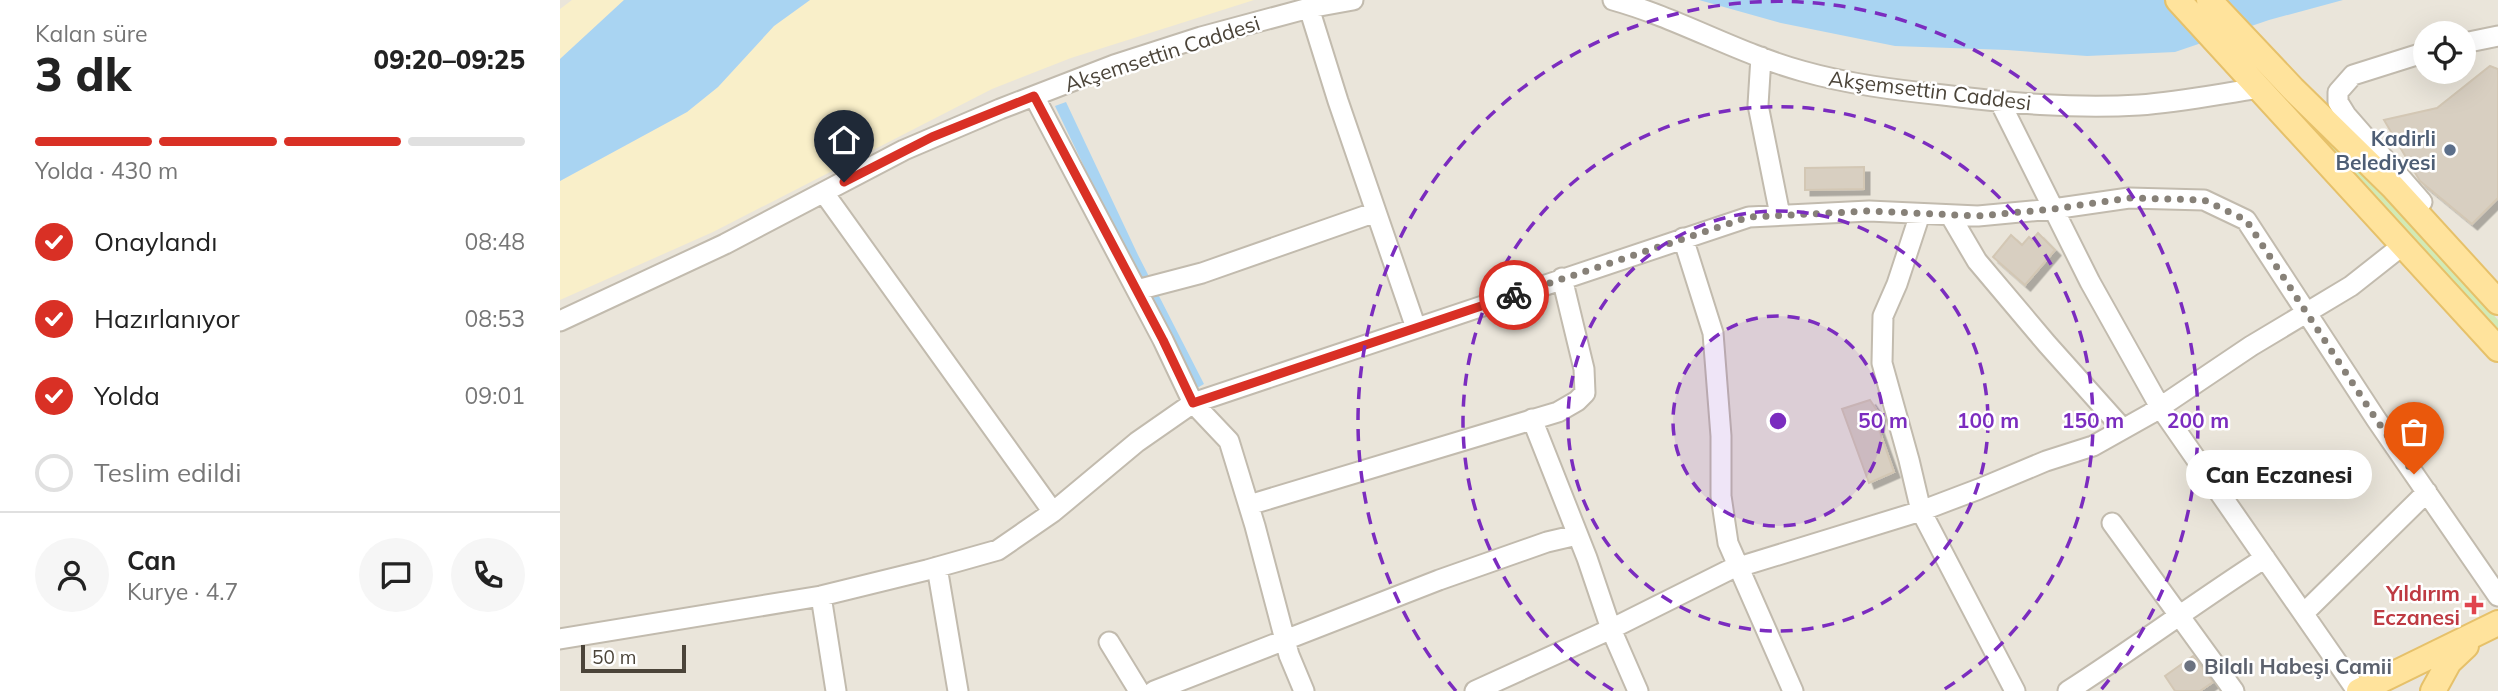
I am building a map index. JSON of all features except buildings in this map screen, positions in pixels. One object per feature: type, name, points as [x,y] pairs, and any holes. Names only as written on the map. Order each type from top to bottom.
[{"type":"main road","points":[[2178,0],[2261,78],[2393,187],[2498,302]]},
{"type":"main road","points":[[2209,0],[2261,78],[2403,245],[2498,349]]},
{"type":"main road","points":[[2358,691],[2490,627]]},
{"type":"main road","points":[[2433,691],[2449,662],[2490,627]]},
{"type":"main road","points":[[2449,691],[2490,627]]},
{"type":"street","name":"Akşemsettin Caddesi","points":[[560,321],[725,244],[932,137],[1114,65],[1200,37],[1309,8],[1353,0]]},
{"type":"street","name":"Akşemsettin Caddesi","points":[[1613,0],[1675,21],[1761,58],[1799,70],[1854,83],[2000,102],[2110,106],[2200,98],[2261,78]]},
{"type":"street","points":[[1309,8],[1416,328]]},
{"type":"street","points":[[2476,41],[2498,36]]},
{"type":"street","points":[[2413,56],[2353,75],[2337,92],[2338,102],[2346,115],[2465,251],[2469,271]]},
{"type":"street","points":[[1761,58],[1758,105],[1780,215]]},
{"type":"street","points":[[1034,96],[1137,290],[1193,403],[1229,440],[1285,640],[1304,691]]},
{"type":"street","points":[[2000,102],[2090,282],[2160,407],[2358,691]]},
{"type":"street","points":[[824,193],[1053,512]]},
{"type":"street","points":[[560,639],[821,596],[998,550],[1053,512],[1137,442],[1193,403],[1749,217],[1869,211],[1978,216],[2129,198],[2204,200],[2246,220],[2376,419],[2498,596]]},
{"type":"street","points":[[1137,290],[1202,273],[1376,212]]},
{"type":"street","points":[[1920,214],[1897,284],[1883,316],[1882,363],[1921,510],[2015,691]]},
{"type":"street","points":[[1950,215],[1977,261],[2123,429]]},
{"type":"street","points":[[1683,238],[1713,332],[1721,496],[1728,543],[1793,691]]},
{"type":"street","points":[[1486,689],[1740,567],[1921,510],[2046,461],[2093,446],[2160,407],[2251,346],[2351,286],[2403,245]]},
{"type":"street","points":[[1249,505],[1558,412],[1577,401],[1585,393],[1584,369],[1562,278]]},
{"type":"street","points":[[1532,419],[1611,629],[1638,691]]},
{"type":"street","points":[[2304,613],[2427,492]]},
{"type":"street","points":[[2112,523],[2234,691]]},
{"type":"street","points":[[1154,691],[1439,580],[1547,542],[1577,535]]},
{"type":"street","points":[[2068,691],[2265,558]]},
{"type":"street","points":[[937,567],[958,691]]},
{"type":"street","points":[[821,596],[836,691]]},
{"type":"street","points":[[1109,642],[1139,691]]},
{"type":"shaded area","points":[[560,0],[2498,0],[2498,691],[560,691]]},
{"type":"green space","points":[[2289,101],[2354,163],[2498,320],[2498,331]]},
{"type":"sand","points":[[572,0],[624,0],[560,59],[560,9]]},
{"type":"sand","points":[[810,0],[1254,0],[1071,58],[992,89],[713,232],[560,300],[560,181],[687,112],[718,87],[774,26]]},
{"type":"water","points":[[624,0],[810,0],[774,26],[718,87],[687,112],[560,181],[560,59]]},
{"type":"water","points":[[1699,0],[2343,0],[2269,20],[2175,52],[2087,56],[1895,46],[1781,23]]},
{"type":"water","points":[[1066,102],[1138,255],[1204,384],[1192,391],[1055,106]]},
{"type":"way so far","points":[[1514,295],[1749,217],[1869,211],[1978,216],[2129,198],[2204,200],[2246,220],[2414,474]]},
{"type":"place","name":"Kadirli Belediyesi","points":[[2450,150]]},
{"type":"place","name":"Can Eczanesi","points":[[2414,474]]},
{"type":"place","name":"Yıldırım Eczanesi","points":[[2474,605]]},
{"type":"place","name":"Bilalı Habeşi Camii","points":[[2190,666]]},
{"type":"route","points":[[844,182],[932,137],[1034,96],[1163,340],[1193,403],[1514,295]]}]
